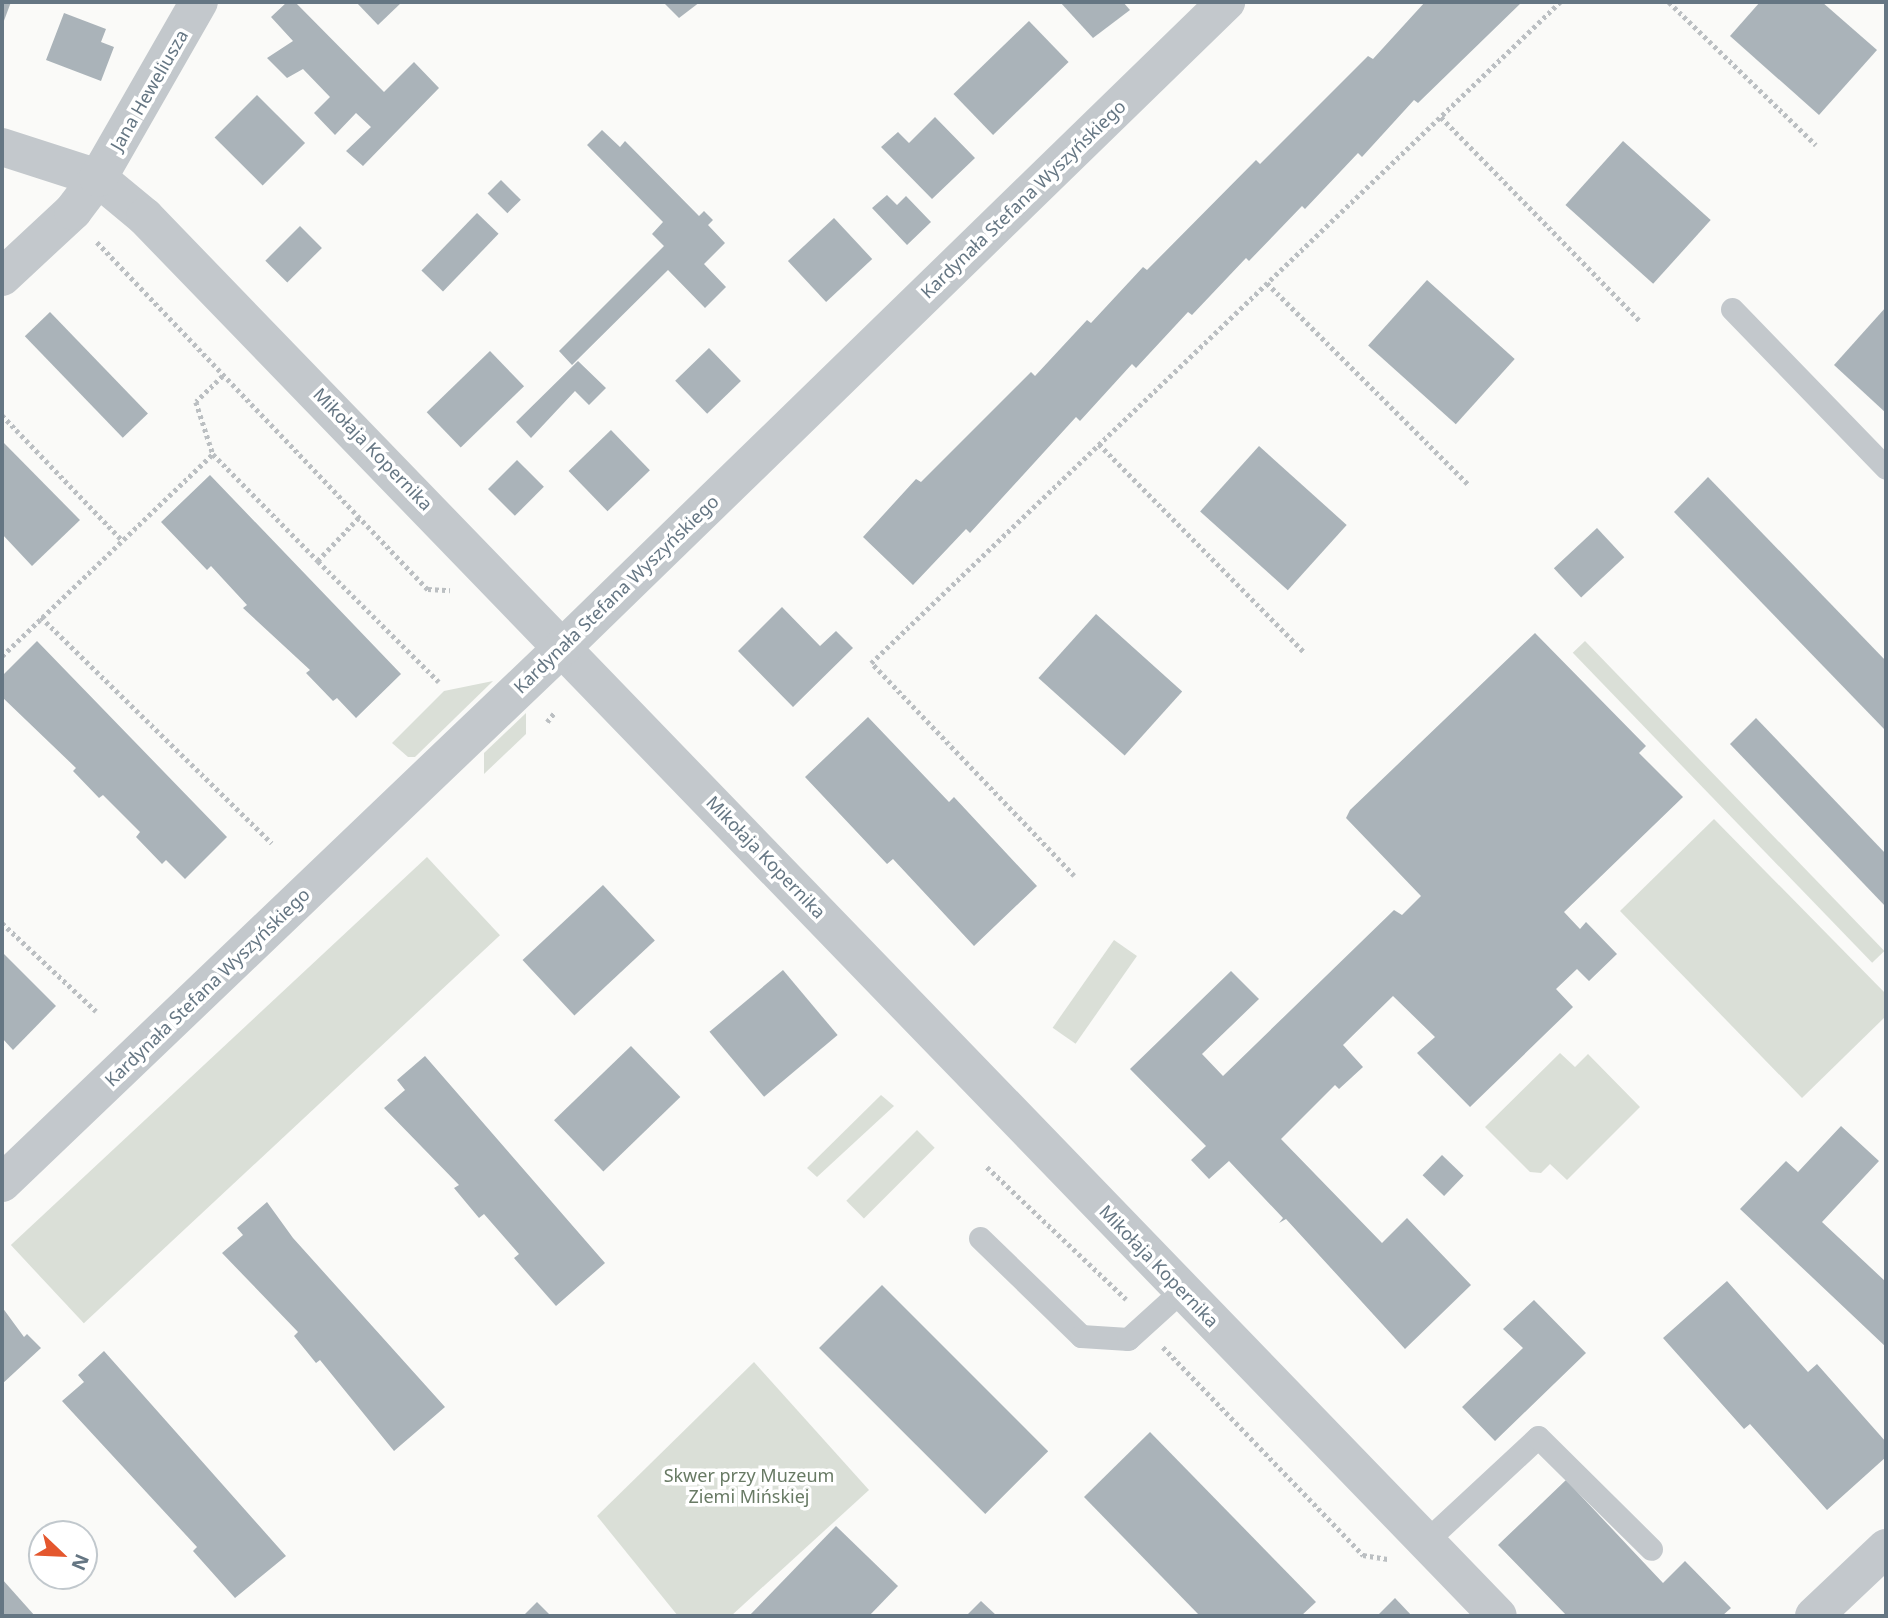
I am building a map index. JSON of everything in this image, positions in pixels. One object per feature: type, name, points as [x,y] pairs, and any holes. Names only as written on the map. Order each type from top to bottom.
[{"type":"street","name":"Jana Heweliusza","points":[[2,277],[73,211],[98,178],[199,2]]},
{"type":"street","name":"Kardynała Stefana Wyszyńskiego","points":[[2,1183],[564,646],[1226,2]]},
{"type":"street","name":"Mikołaja Kopernika","points":[[2,146],[98,178],[154,227],[564,646],[1181,1290],[1411,1551],[1498,1616]]},
{"type":"street","points":[[1814,1616],[1886,1548]]},
{"type":"lane","points":[[1732,309],[1886,468]]},
{"type":"lane","points":[[980,1238],[1081,1336],[1128,1339],[1181,1290]]},
{"type":"lane","points":[[1411,1551],[1538,1437],[1651,1549]]},
{"type":"path","points":[[1074,876],[871,663],[1560,2]]},
{"type":"path","points":[[1669,2],[1816,145]]},
{"type":"path","points":[[1441,117],[1639,320]]},
{"type":"path","points":[[73,211],[114,265],[428,589],[454,590]]},
{"type":"path","points":[[1267,283],[1470,486]]},
{"type":"path","points":[[223,376],[196,402],[213,454],[439,682]]},
{"type":"path","points":[[2,415],[121,540]]},
{"type":"path","points":[[1099,444],[1303,651]]},
{"type":"path","points":[[2,656],[213,454]]},
{"type":"path","points":[[318,561],[359,518]]},
{"type":"path","points":[[41,617],[272,843]]},
{"type":"path","points":[[2,923],[96,1011]]},
{"type":"path","points":[[987,1167],[1122,1294],[1142,1326],[1363,1555],[1411,1551]]},
{"type":"green space","points":[[1585,641],[1884,951],[1872,963],[1573,653]]},
{"type":"green space","points":[[493,681],[415,757],[408,757],[392,743],[444,691]]},
{"type":"green space","points":[[526,713],[526,734],[484,774],[484,753]]},
{"type":"green space","points":[[1714,819],[1886,994],[1886,1016],[1802,1098],[1620,911]]},
{"type":"green space","points":[[427,857],[500,935],[84,1323],[11,1245]]},
{"type":"green space","points":[[1114,940],[1137,956],[1076,1044],[1053,1028]]},
{"type":"green space","points":[[1560,1053],[1575,1067],[1588,1054],[1640,1107],[1567,1180],[1550,1164],[1541,1173],[1530,1172],[1485,1127]]},
{"type":"green space","points":[[881,1095],[894,1106],[817,1177],[807,1168]]},
{"type":"green space","points":[[917,1130],[935,1148],[864,1218],[846,1201]]},
{"type":"green space","name":"Skwer przy Muzeum Ziemi Mińskiej","points":[[754,1362],[869,1490],[731,1616],[678,1616],[597,1516]]},
{"type":"building","points":[[2,2],[11,2],[2,26]]},
{"type":"building","points":[[287,2],[295,2],[384,92],[414,62],[439,88],[363,166],[346,151],[371,127],[356,113],[335,135],[314,113],[330,97],[303,69],[287,78],[267,58],[293,41],[271,17]]},
{"type":"building","points":[[356,2],[402,2],[378,25]]},
{"type":"building","points":[[663,2],[700,2],[679,18]]},
{"type":"building","points":[[1060,2],[1123,2],[1130,10],[1093,38]]},
{"type":"building","points":[[1425,2],[1522,2],[1418,103],[1414,100],[1362,157],[1358,153],[1305,209],[1302,206],[1249,261],[1246,258],[1192,315],[1188,312],[1136,368],[1132,364],[1080,421],[1076,417],[970,533],[966,529],[913,585],[863,537],[916,479],[921,482],[1031,372],[1035,376],[1087,320],[1091,323],[1143,267],[1147,270],[1256,160],[1260,164],[1368,56],[1373,59]]},
{"type":"building","points":[[1760,2],[1822,2],[1877,50],[1819,115],[1730,36]]},
{"type":"building","points":[[64,13],[106,29],[101,42],[114,47],[101,81],[46,60]]},
{"type":"building","points":[[1029,21],[1069,62],[993,135],[953,94]]},
{"type":"building","points":[[257,95],[305,143],[263,186],[215,137]]},
{"type":"building","points":[[935,117],[975,158],[932,199],[881,147],[898,132],[909,143]]},
{"type":"building","points":[[602,130],[620,147],[625,141],[699,216],[704,211],[713,220],[708,225],[725,243],[704,264],[726,287],[705,308],[668,270],[572,365],[559,351],[664,246],[652,234],[663,222],[587,145]]},
{"type":"building","points":[[1623,141],[1711,220],[1653,284],[1565,205]]},
{"type":"building","points":[[501,180],[521,200],[507,213],[488,193]]},
{"type":"building","points":[[887,195],[897,205],[906,196],[931,222],[907,245],[872,208]]},
{"type":"building","points":[[477,213],[499,234],[443,291],[421,271]]},
{"type":"building","points":[[834,218],[872,259],[826,302],[788,261]]},
{"type":"building","points":[[300,226],[322,248],[287,283],[265,261]]},
{"type":"building","points":[[1427,280],[1515,359],[1456,424],[1368,345]]},
{"type":"building","points":[[1886,307],[1886,413],[1834,365]]},
{"type":"building","points":[[50,312],[148,413],[123,438],[25,336]]},
{"type":"building","points":[[709,348],[741,381],[707,414],[675,381]]},
{"type":"building","points":[[490,351],[524,386],[461,447],[427,412]]},
{"type":"building","points":[[578,361],[606,388],[589,405],[575,391],[531,438],[516,422]]},
{"type":"building","points":[[611,430],[650,470],[607,511],[569,471]]},
{"type":"building","points":[[2,441],[80,520],[32,566],[2,534]]},
{"type":"building","points":[[1259,446],[1347,525],[1288,590],[1200,511]]},
{"type":"building","points":[[517,460],[544,487],[515,516],[488,489]]},
{"type":"building","points":[[210,475],[401,674],[356,718],[337,698],[333,701],[306,673],[310,670],[243,608],[247,605],[211,566],[207,570],[161,522]]},
{"type":"building","points":[[1708,477],[1886,661],[1886,731],[1674,512]]},
{"type":"building","points":[[1597,528],[1624,557],[1581,597],[1554,568]]},
{"type":"building","points":[[782,607],[820,646],[836,631],[853,648],[793,707],[738,651]]},
{"type":"building","points":[[1096,614],[1182,692],[1125,756],[1038,678]]},
{"type":"building","points":[[1535,633],[1646,746],[1639,753],[1683,797],[1564,912],[1580,929],[1586,922],[1617,954],[1589,981],[1577,969],[1556,989],[1573,1007],[1470,1107],[1417,1053],[1435,1037],[1393,996],[1343,1045],[1363,1067],[1339,1089],[1335,1085],[1281,1139],[1382,1243],[1407,1218],[1471,1285],[1405,1349],[1286,1219],[1279,1223],[1283,1218],[1229,1161],[1209,1179],[1191,1160],[1206,1146],[1130,1069],[1231,971],[1259,999],[1202,1054],[1223,1076],[1394,910],[1402,915],[1421,896],[1346,818],[1350,810]]},
{"type":"building","points":[[37,641],[227,837],[185,879],[166,860],[162,864],[136,837],[140,832],[103,795],[99,798],[73,771],[76,768],[2,697],[2,676]]},
{"type":"building","points":[[868,717],[949,802],[954,797],[1037,886],[974,946],[893,859],[887,864],[805,777]]},
{"type":"building","points":[[1756,718],[1886,854],[1886,907],[1730,744]]},
{"type":"building","points":[[603,885],[655,941],[574,1016],[523,960]]},
{"type":"building","points":[[2,952],[56,1006],[13,1050],[2,1038]]},
{"type":"building","points":[[783,970],[838,1035],[764,1097],[709,1032]]},
{"type":"building","points":[[631,1046],[680,1097],[603,1171],[554,1120]]},
{"type":"building","points":[[425,1056],[605,1263],[556,1306],[514,1258],[519,1254],[484,1214],[479,1218],[454,1188],[459,1185],[384,1108],[405,1090],[397,1080]]},
{"type":"building","points":[[1841,1126],[1879,1161],[1822,1222],[1886,1282],[1886,1347],[1740,1209],[1786,1161],[1798,1172]]},
{"type":"building","points":[[1442,1155],[1464,1176],[1444,1196],[1423,1175]]},
{"type":"building","points":[[267,1202],[293,1238],[445,1407],[394,1451],[320,1360],[316,1363],[294,1336],[298,1332],[222,1253],[243,1235],[237,1228]]},
{"type":"building","points":[[1727,1281],[1808,1372],[1817,1364],[1886,1442],[1886,1457],[1827,1510],[1750,1424],[1744,1429],[1663,1338]]},
{"type":"building","points":[[882,1285],[1048,1451],[985,1514],[819,1348]]},
{"type":"building","points":[[1534,1300],[1586,1353],[1495,1441],[1462,1407],[1523,1348],[1503,1329]]},
{"type":"building","points":[[2,1307],[24,1337],[27,1334],[41,1348],[2,1384]]},
{"type":"building","points":[[104,1351],[286,1556],[235,1598],[193,1551],[197,1547],[62,1401],[84,1382],[78,1375]]},
{"type":"building","points":[[1150,1432],[1316,1602],[1301,1616],[1200,1616],[1084,1497]]},
{"type":"building","points":[[1566,1480],[1663,1583],[1685,1561],[1731,1608],[1722,1616],[1567,1616],[1498,1545]]},
{"type":"building","points":[[836,1526],[898,1586],[869,1616],[749,1616]]},
{"type":"building","points":[[2,1579],[35,1616],[2,1616]]},
{"type":"building","points":[[1395,1598],[1412,1616],[1377,1616]]},
{"type":"building","points":[[981,1601],[997,1616],[966,1616]]},
{"type":"building","points":[[537,1602],[551,1616],[523,1616]]}]
